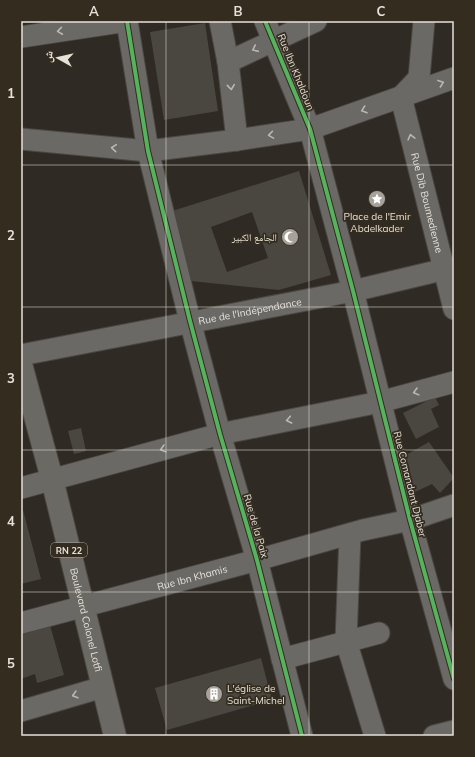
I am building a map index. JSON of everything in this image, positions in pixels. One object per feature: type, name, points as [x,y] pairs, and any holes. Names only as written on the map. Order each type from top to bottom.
[{"type":"main road","name":"Boulevard Colonel Lotfi","points":[[21,364],[52,479],[115,736]]},
{"type":"street","points":[[21,37],[127,21]]},
{"type":"street","name":"Rue de la Paix","points":[[127,21],[148,151],[190,321],[220,434],[258,560],[302,736]]},
{"type":"street","points":[[220,21],[228,62],[237,140]]},
{"type":"street","name":"Rue Ibn Khaldoun","points":[[266,21],[310,129],[353,291]]},
{"type":"street","points":[[228,62],[316,21]]},
{"type":"street","points":[[401,97],[419,78],[424,21]]},
{"type":"street","points":[[21,139],[148,151],[237,140],[310,129],[454,78]]},
{"type":"street","name":"Rue Dib Boumedienne","points":[[401,97],[449,268],[454,309]]},
{"type":"street","name":"Rue de l'Indépendance","points":[[21,355],[190,321],[353,291],[449,268]]},
{"type":"street","name":"Rue Comandant Djaber","points":[[353,291],[410,520],[454,680]]},
{"type":"street","points":[[21,488],[220,434],[380,402],[454,382]]},
{"type":"street","points":[[375,736],[346,641],[357,532],[410,520],[454,505]]},
{"type":"street","name":"Rue Ibn Khamis","points":[[21,623],[357,532]]},
{"type":"street","points":[[282,659],[379,633]]},
{"type":"street","points":[[21,711],[103,687]]},
{"type":"street","points":[[434,736],[454,731]]},
{"type":"building","points":[[205,23],[218,111],[164,120],[150,32]]},
{"type":"building","name":"الجامع الكبير","points":[[299,171],[331,275],[279,290],[191,281],[169,212]],"holes":[[[252,212],[268,258],[227,272],[211,227]]]},
{"type":"building","points":[[435,397],[439,405],[431,409],[439,427],[416,439],[403,413]]},
{"type":"building","points":[[81,428],[86,451],[74,454],[68,431]]},
{"type":"building","points":[[429,442],[454,478],[440,493],[432,484],[413,493],[404,456]]},
{"type":"building","points":[[21,510],[23,510],[41,579],[21,584]]},
{"type":"building","points":[[50,625],[64,675],[37,683],[35,674],[21,679],[21,633]]},
{"type":"building","name":"L'église de Saint-Michel","points":[[261,658],[272,700],[167,730],[155,688]]},
{"type":"cycle path","points":[[127,21],[148,151],[190,321],[220,434],[257,560],[302,736]]},
{"type":"cycle path","points":[[265,21],[310,129],[353,291],[410,520],[454,679]]},
{"type":"place","name":"Place de l'Emir Abdelkader","points":[[377,199]]},
{"type":"place","name":"الجامع الكبير","points":[[290,237]]},
{"type":"place","name":"L'église de Saint-Michel","points":[[214,694]]}]
